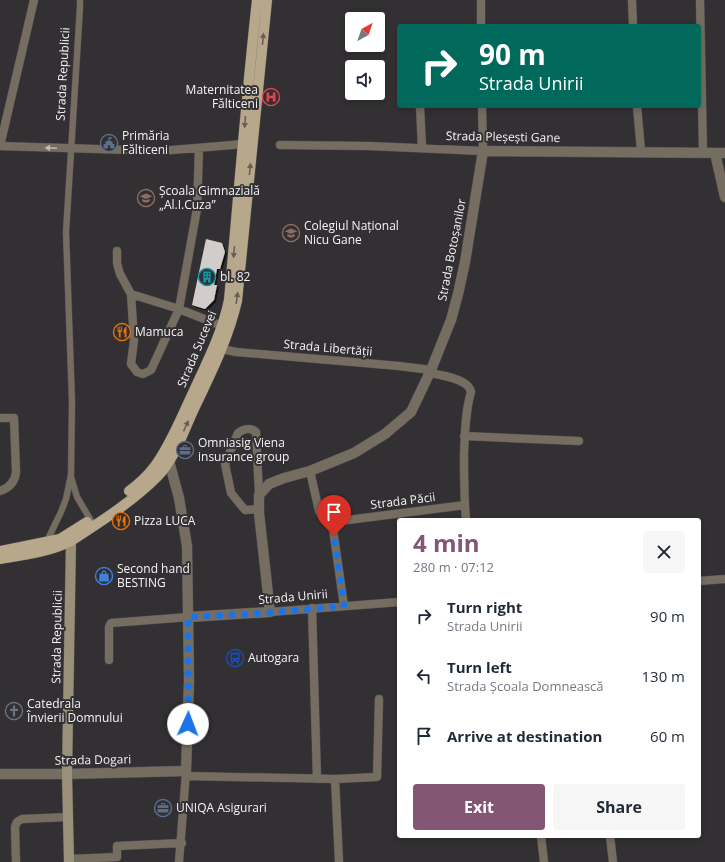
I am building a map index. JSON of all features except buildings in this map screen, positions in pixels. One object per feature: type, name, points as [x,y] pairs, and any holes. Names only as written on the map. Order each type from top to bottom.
[{"type":"main road","name":"Strada Sucevei","points":[[166,457],[183,414],[222,326],[229,300],[256,0]]},
{"type":"main road","name":"Strada Sucevei","points":[[166,457],[222,349],[230,330],[237,301],[267,0]]},
{"type":"main road","points":[[247,94],[258,96]]},
{"type":"main road","points":[[0,551],[61,546],[71,537],[140,492],[157,477],[166,457]]},
{"type":"main road","name":"Strada Republicii","points":[[69,861],[68,774],[71,537]]},
{"type":"main road","points":[[0,559],[46,547]]},
{"type":"street","points":[[34,0],[0,146],[160,151],[244,144]]},
{"type":"street","name":"Strada Republicii","points":[[71,475],[72,402],[66,232],[80,0]]},
{"type":"street","points":[[481,0],[482,24]]},
{"type":"street","points":[[632,0],[633,24]]},
{"type":"street","points":[[700,0],[700,24]]},
{"type":"street","points":[[701,51],[703,152]]},
{"type":"street","points":[[420,108],[422,148]]},
{"type":"street","points":[[482,108],[482,151]]},
{"type":"street","points":[[637,108],[640,152]]},
{"type":"street","name":"Strada Pleșești Gane","points":[[280,145],[422,148],[482,151],[720,153]]},
{"type":"street","points":[[117,251],[117,263],[120,274],[131,294],[134,340],[132,364],[135,370],[140,373],[146,373],[151,370],[179,309],[197,209],[199,148]]},
{"type":"street","name":"Strada Botoșanilor","points":[[259,495],[269,484],[310,471],[354,453],[372,443],[398,424],[411,412],[431,372],[451,320],[465,262],[482,151]]},
{"type":"street","points":[[720,153],[725,197]]},
{"type":"street","points":[[131,294],[179,309],[222,326]]},
{"type":"street","name":"Strada Libertății","points":[[222,349],[236,352],[399,366],[431,372]]},
{"type":"street","points":[[431,372],[468,384],[471,392],[464,436],[466,518]]},
{"type":"street","points":[[0,418],[14,418],[16,478],[11,485],[0,491]]},
{"type":"street","points":[[259,509],[245,510],[231,493],[225,464],[238,433],[242,430],[251,429],[256,432],[259,509],[270,612]]},
{"type":"street","points":[[464,436],[579,441]]},
{"type":"street","points":[[166,457],[180,498],[187,546],[189,681],[186,773],[180,862]]},
{"type":"street","points":[[310,471],[319,511],[324,519],[332,522],[344,606]]},
{"type":"street","points":[[71,475],[77,497],[92,523]]},
{"type":"street","points":[[46,547],[64,506],[71,475]]},
{"type":"street","name":"Strada Păcii","points":[[332,522],[465,505]]},
{"type":"street","points":[[701,581],[725,579]]},
{"type":"street","name":"Strada Unirii","points":[[188,617],[397,602]]},
{"type":"street","points":[[312,608],[317,779]]},
{"type":"street","points":[[109,660],[109,627],[112,623],[188,617]]},
{"type":"street","points":[[186,773],[317,779],[377,777],[379,699]]},
{"type":"street","name":"Strada Dogari","points":[[0,774],[186,773]]},
{"type":"street","points":[[335,779],[339,862]]},
{"type":"street","points":[[16,862],[15,827],[17,822],[22,819],[68,817]]},
{"type":"street","points":[[541,838],[544,862]]},
{"type":"street","points":[[610,838],[613,862]]},
{"type":"street","points":[[69,861],[117,857],[116,846],[182,843]]},
{"type":"place","name":"Maternitatea Fălticeni","points":[[271,97]]},
{"type":"place","name":"Primăria Fălticeni","points":[[109,143]]},
{"type":"place","name":"Școala Gimnazială „Al.I.Cuza”","points":[[146,198]]},
{"type":"place","name":"Colegiul Național Nicu Gane","points":[[291,233]]},
{"type":"place","name":"bl. 82","points":[[207,277]]},
{"type":"place","name":"Mamuca","points":[[122,332]]},
{"type":"place","name":"Omniasig Viena insurance group","points":[[185,450]]},
{"type":"place","name":"Pizza LUCA","points":[[121,521]]},
{"type":"place","name":"Second hand BESTING","points":[[104,576]]},
{"type":"place","name":"Autogara","points":[[235,658]]},
{"type":"place","name":"Catedrala Învierii Domnului","points":[[14,711]]},
{"type":"place","name":"UNIQA Asigurari","points":[[163,808]]},
{"type":"route","points":[[188,724],[188,617],[253,614],[344,606],[334,536]]}]
